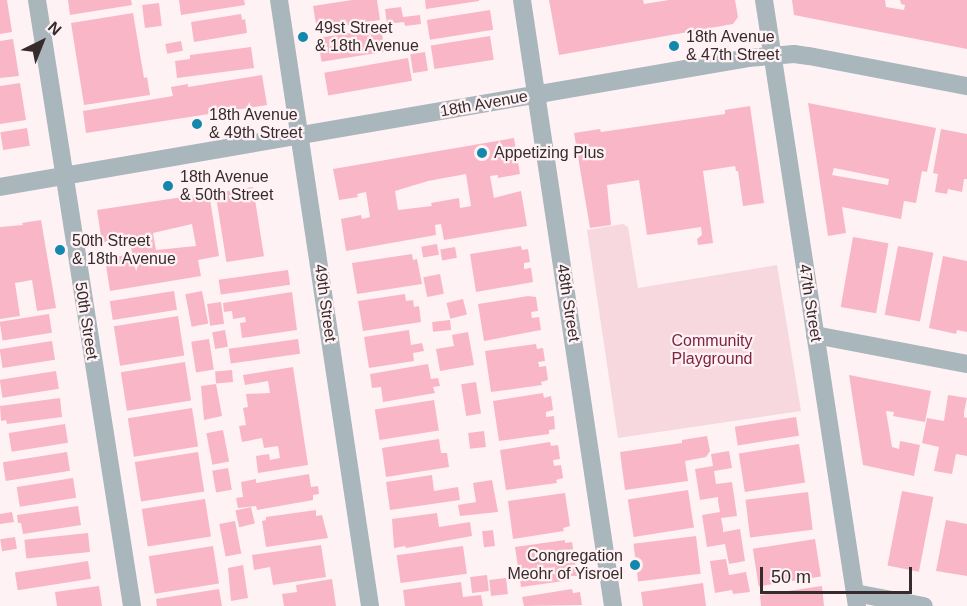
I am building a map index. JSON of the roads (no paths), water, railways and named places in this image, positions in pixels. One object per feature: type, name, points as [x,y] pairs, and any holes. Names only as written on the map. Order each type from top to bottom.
[{"type":"street","name":"50th Street","points":[[37,0],[132,606]]},
{"type":"street","name":"49th Street","points":[[279,0],[370,606]]},
{"type":"street","name":"48th Street","points":[[522,0],[613,606]]},
{"type":"street","name":"47th Street","points":[[764,0],[856,600]]},
{"type":"street","name":"18th Avenue","points":[[0,187],[773,56],[809,56],[967,86]]},
{"type":"street","points":[[815,335],[967,364]]},
{"type":"street","points":[[856,600],[924,606]]},
{"type":"place","name":"49st Street & 18th Avenue","points":[[303,37]]},
{"type":"place","name":"18th Avenue & 47th Street","points":[[674,46]]},
{"type":"place","name":"18th Avenue & 49th Street","points":[[197,124]]},
{"type":"place","name":"Appetizing Plus","points":[[482,153]]},
{"type":"place","name":"18th Avenue & 50th Street","points":[[168,186]]},
{"type":"place","name":"50th Street & 18th Avenue","points":[[60,250]]},
{"type":"place","name":"Congregation Meohr of Yisroel","points":[[635,565]]},
{"type":"park label","name":"Community Playground","points":[[712,350]]}]
